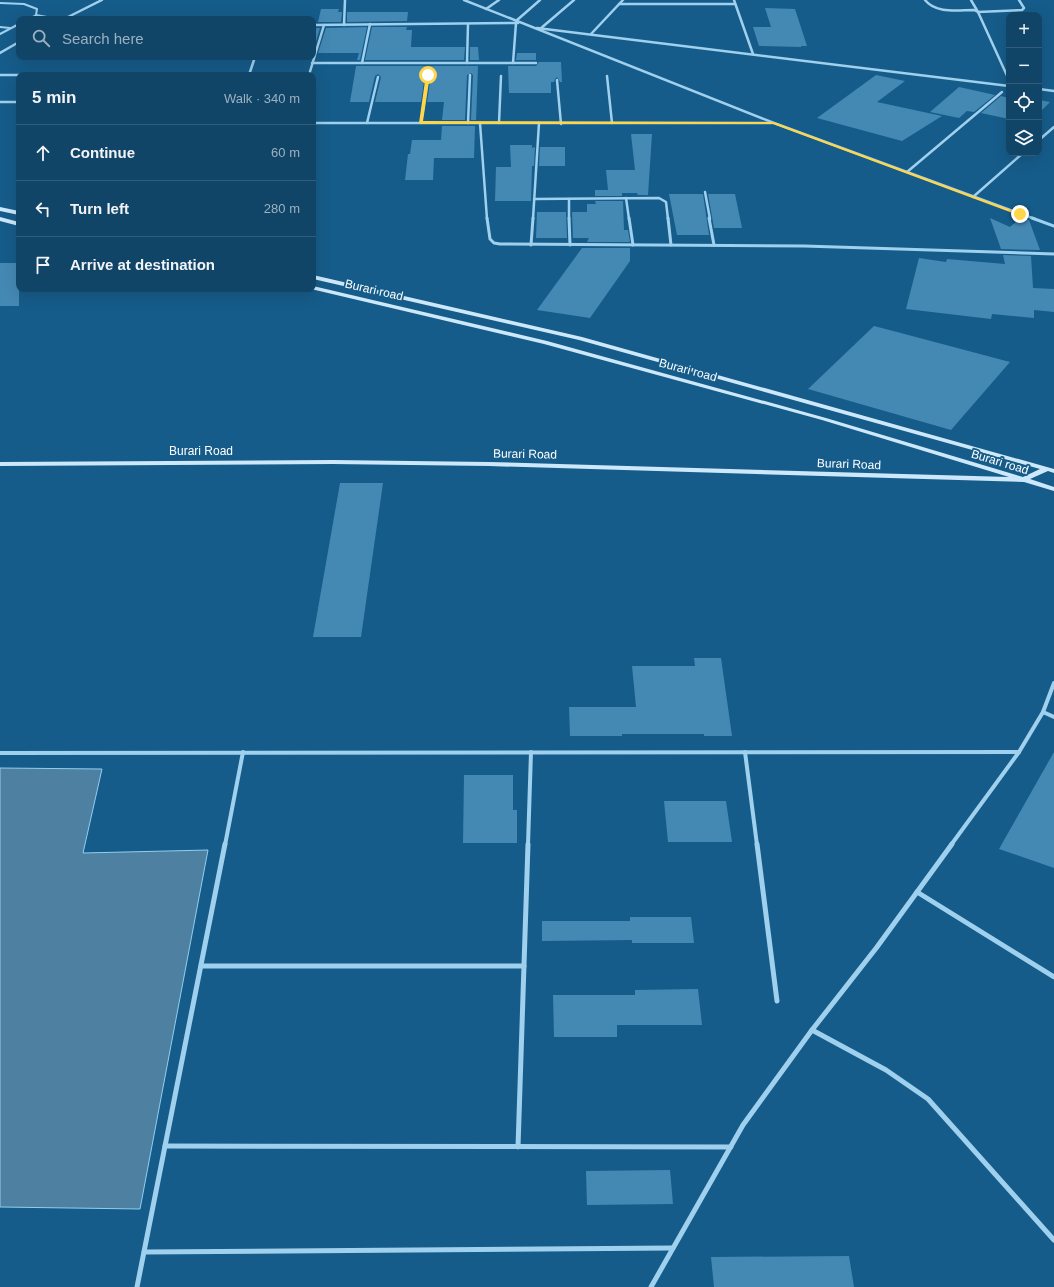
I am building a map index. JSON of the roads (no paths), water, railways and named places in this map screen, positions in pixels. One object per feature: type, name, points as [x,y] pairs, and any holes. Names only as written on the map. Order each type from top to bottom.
[{"type":"main road","points":[[0,209],[16,212]]},
{"type":"main road","points":[[0,219],[16,223]]},
{"type":"main road","name":"Burari road","points":[[316,278],[580,338],[1051,470]]},
{"type":"main road","name":"Burari road","points":[[316,289],[545,342],[824,419],[1054,489]]},
{"type":"main road","name":"Burari Road","points":[[0,464],[333,462],[489,464],[1023,480],[1051,470]]},
{"type":"street","points":[[70,16],[102,0]]},
{"type":"street","points":[[344,25],[345,0]]},
{"type":"street","points":[[464,0],[516,22],[774,123],[1054,226]]},
{"type":"street","points":[[486,9],[499,0]]},
{"type":"street","points":[[316,25],[468,24],[516,22],[540,0]]},
{"type":"street","points":[[540,28],[574,0]]},
{"type":"street","points":[[591,34],[623,0]]},
{"type":"street","points":[[734,0],[753,54]]},
{"type":"street","points":[[925,0],[926,4],[934,8],[978,12],[1022,10],[1024,8],[1019,0]]},
{"type":"street","points":[[971,0],[1006,73]]},
{"type":"street","points":[[619,4],[735,4]]},
{"type":"street","points":[[513,63],[516,22]]},
{"type":"street","points":[[362,63],[370,24]]},
{"type":"street","points":[[467,63],[468,24]]},
{"type":"street","points":[[316,50],[324,25]]},
{"type":"street","points":[[531,27],[1006,86]]},
{"type":"street","points":[[0,52],[16,44]]},
{"type":"street","points":[[250,72],[254,60]]},
{"type":"street","points":[[310,72],[313,60]]},
{"type":"street","points":[[312,63],[536,63]]},
{"type":"street","points":[[0,75],[16,75]]},
{"type":"street","points":[[421,123],[428,75]]},
{"type":"street","points":[[468,123],[470,75]]},
{"type":"street","points":[[499,123],[501,76]]},
{"type":"street","points":[[607,76],[612,123]]},
{"type":"street","points":[[367,123],[378,77]]},
{"type":"street","points":[[557,80],[561,124]]},
{"type":"street","points":[[1042,89],[1054,91]]},
{"type":"street","points":[[907,172],[1002,92]]},
{"type":"street","points":[[0,102],[16,102]]},
{"type":"street","points":[[316,122],[561,124],[774,123]]},
{"type":"street","points":[[480,123],[489,240],[493,243],[531,246],[804,246],[1054,254]]},
{"type":"street","points":[[531,246],[539,123]]},
{"type":"street","points":[[1042,137],[1054,127]]},
{"type":"street","points":[[973,197],[1021,156]]},
{"type":"street","points":[[704,192],[714,245]]},
{"type":"street","points":[[626,198],[633,246]]},
{"type":"street","points":[[534,199],[664,199],[666,202],[671,245]]},
{"type":"street","points":[[569,199],[570,245]]},
{"type":"street","points":[[651,1287],[743,1125],[812,1030],[877,947],[1020,752],[1043,712],[1054,683]]},
{"type":"street","points":[[1043,712],[1054,717]]},
{"type":"street","points":[[137,1287],[243,752]]},
{"type":"street","points":[[518,1147],[531,752]]},
{"type":"street","points":[[745,752],[777,1001]]},
{"type":"street","points":[[0,753],[1020,752]]},
{"type":"street","points":[[917,892],[1054,977]]},
{"type":"street","points":[[201,966],[524,966]]},
{"type":"street","points":[[812,1030],[889,1072],[909,1084],[928,1099],[1054,1240]]},
{"type":"street","points":[[165,1146],[731,1147]]},
{"type":"street","points":[[144,1252],[673,1248]]},
{"type":"lane","points":[[0,3],[20,3],[30,5],[37,9],[36,15],[42,16]]},
{"type":"lane","points":[[0,34],[16,26]]},
{"type":"lane","points":[[0,27],[11,28]]},
{"type":"water","points":[[0,768],[102,769],[83,853],[208,850],[140,1209],[0,1207]]}]
